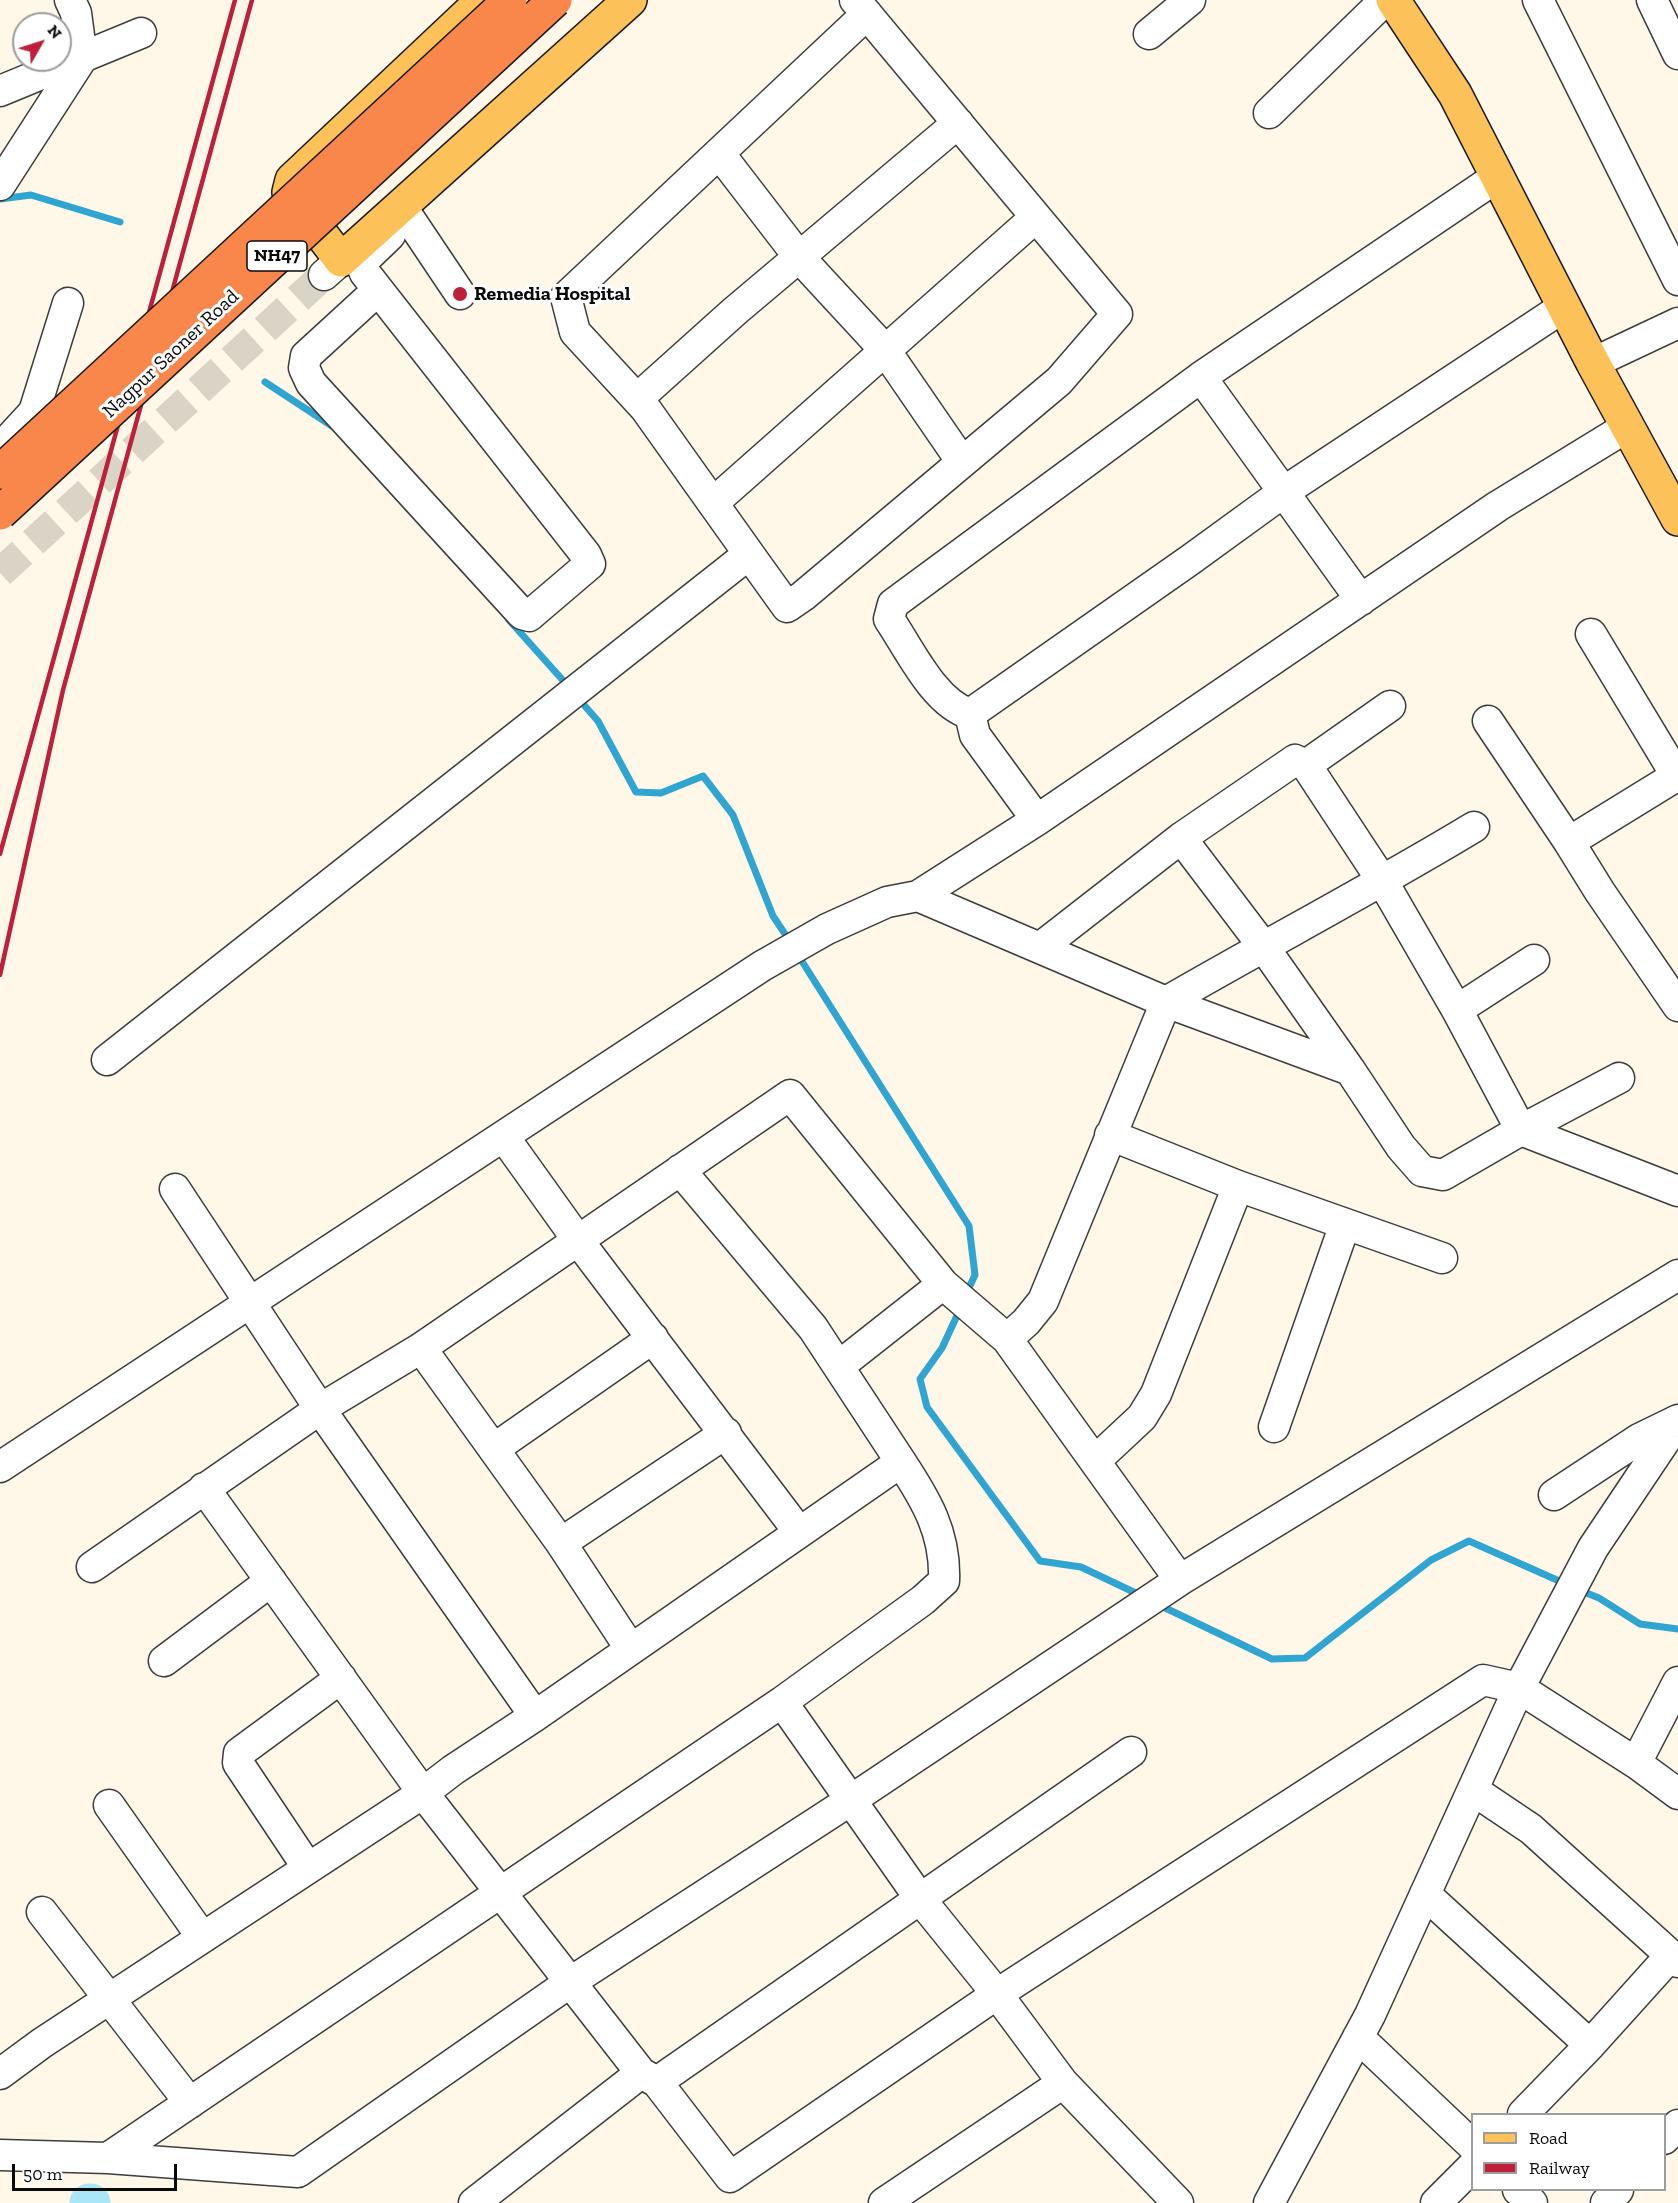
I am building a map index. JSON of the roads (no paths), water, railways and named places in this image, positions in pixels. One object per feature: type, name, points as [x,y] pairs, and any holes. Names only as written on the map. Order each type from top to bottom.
[{"type":"highway","name":"Nagpur Saoner Road","points":[[0,472],[510,0]]},
{"type":"highway","name":"Nagpur Saoner Road","points":[[0,513],[555,0]]},
{"type":"main road","points":[[483,0],[292,180],[289,192],[332,268],[630,0]]},
{"type":"main road","points":[[1393,0],[1455,94],[1593,363],[1678,519]]},
{"type":"street","points":[[0,185],[82,57],[76,13],[70,0]]},
{"type":"street","points":[[1149,34],[1190,0]]},
{"type":"street","points":[[1269,113],[1384,0]]},
{"type":"street","points":[[1538,0],[1678,280]]},
{"type":"street","points":[[1652,0],[1678,54]]},
{"type":"street","points":[[861,7],[1117,314],[1059,381],[788,607],[637,399],[575,332],[566,297],[719,153],[861,7]]},
{"type":"street","points":[[0,91],[141,33]]},
{"type":"street","points":[[637,399],[799,257],[958,123]]},
{"type":"street","points":[[719,153],[799,257],[885,350],[962,462]]},
{"type":"street","points":[[378,290],[306,356],[304,368],[311,383],[522,614],[529,616],[590,564],[586,555],[378,290],[362,266],[363,261],[434,197],[452,160]]},
{"type":"street","points":[[970,714],[956,710],[943,700],[889,620],[893,604],[1201,377],[1497,177]]},
{"type":"street","points":[[713,503],[1036,217]]},
{"type":"street","points":[[409,219],[460,294]]},
{"type":"street","points":[[0,449],[34,412],[68,303]]},
{"type":"street","points":[[970,714],[1285,491],[1565,306]]},
{"type":"street","points":[[1593,363],[1678,323]]},
{"type":"street","points":[[1201,377],[1361,600]]},
{"type":"street","points":[[0,1467],[762,966],[827,929],[887,902],[918,896],[1037,820],[1498,506],[1627,427]]},
{"type":"street","points":[[107,1060],[749,554]]},
{"type":"street","points":[[1569,842],[1677,775],[1591,634]]},
{"type":"street","points":[[1306,765],[1390,706]]},
{"type":"street","points":[[970,714],[975,735],[1037,820]]},
{"type":"street","points":[[1488,721],[1678,1006]]},
{"type":"street","points":[[1041,947],[1181,838],[1295,760],[1306,765],[1383,882],[1457,1010],[1521,1130],[1678,1191]]},
{"type":"street","points":[[997,1331],[1026,1322],[1043,1301],[1166,1002],[1263,946],[1383,882],[1473,827]]},
{"type":"street","points":[[1181,838],[1263,946],[1401,1147],[1422,1171],[1443,1176],[1521,1130],[1619,1078]]},
{"type":"street","points":[[918,896],[1166,1002],[1350,1070]]},
{"type":"street","points":[[1457,1010],[1534,960]]},
{"type":"street","points":[[92,1567],[320,1409],[422,1348],[790,1095],[943,1284],[997,1331],[1096,1460],[1180,1580]]},
{"type":"street","points":[[1110,1135],[1238,1186],[1442,1258]]},
{"type":"street","points":[[504,1137],[799,1532]]},
{"type":"street","points":[[108,2158],[782,1702],[923,1600],[944,1581],[945,1558],[928,1502],[813,1328],[680,1170]]},
{"type":"street","points":[[1096,1460],[1142,1417],[1156,1394],[1238,1186]]},
{"type":"street","points":[[175,1189],[320,1409],[535,1716]]},
{"type":"street","points":[[1274,1427],[1345,1224]]},
{"type":"street","points":[[0,2155],[108,2158],[298,2172],[569,1983],[851,1800],[1180,1580],[1678,1275]]},
{"type":"street","points":[[839,1366],[943,1284]]},
{"type":"street","points":[[495,1448],[654,1338]]},
{"type":"street","points":[[422,1348],[561,1543],[630,1648]]},
{"type":"street","points":[[1269,2203],[1358,2037],[1519,1688],[1593,1548],[1678,1420],[1639,1439],[1554,1495]]},
{"type":"street","points":[[561,1543],[726,1433]]},
{"type":"street","points":[[0,2074],[42,2043],[423,1793],[453,1770],[535,1716],[901,1462]]},
{"type":"street","points":[[204,1488],[423,1793],[500,1894],[569,1983],[730,2177],[997,1994],[1483,1680],[1519,1688],[1636,1763],[1678,1794]]},
{"type":"street","points":[[164,1661],[271,1581]]},
{"type":"street","points":[[308,1868],[238,1763],[239,1753],[341,1678]]},
{"type":"street","points":[[1636,1763],[1678,1682]]},
{"type":"street","points":[[782,1702],[921,1900],[997,1994],[1063,2083],[1178,2203]]},
{"type":"street","points":[[474,2203],[649,2077],[921,1900],[1131,1752]]},
{"type":"street","points":[[1473,1790],[1532,1828],[1674,1959],[1525,2113]]},
{"type":"street","points":[[109,1804],[202,1937]]},
{"type":"street","points":[[1425,1894],[1590,2045]]},
{"type":"street","points":[[42,1912],[190,2103]]},
{"type":"street","points":[[1358,2037],[1471,2143]]},
{"type":"street","points":[[884,2203],[1063,2083]]},
{"type":"street","points":[[1666,2138],[1678,2125]]},
{"type":"street","points":[[1436,2203],[1471,2169]]},
{"type":"street","points":[[1519,2191],[1532,2203]]},
{"type":"street","points":[[1606,2203],[1617,2191]]},
{"type":"waterway","points":[[0,199],[31,195],[120,222]]},
{"type":"waterway","points":[[265,382],[335,428]]},
{"type":"waterway","points":[[509,620],[568,686]]},
{"type":"waterway","points":[[577,697],[598,721],[636,792],[661,793],[703,776],[733,815],[773,916],[791,943]]},
{"type":"waterway","points":[[798,955],[969,1226],[975,1275],[966,1294]]},
{"type":"waterway","points":[[961,1307],[942,1348],[920,1379],[927,1407],[1040,1561],[1081,1567],[1142,1596]]},
{"type":"waterway","points":[[1157,1604],[1272,1659],[1305,1658],[1431,1560],[1469,1541],[1566,1584]]},
{"type":"waterway","points":[[1579,1590],[1599,1598],[1640,1624],[1678,1629]]},
{"type":"tunnel","points":[[0,573],[324,275]]},
{"type":"railway","points":[[0,854],[235,0]]},
{"type":"railway","points":[[0,975],[63,690],[252,0]]},
{"type":"place","name":"Remedia Hospital","points":[[460,294]]}]
